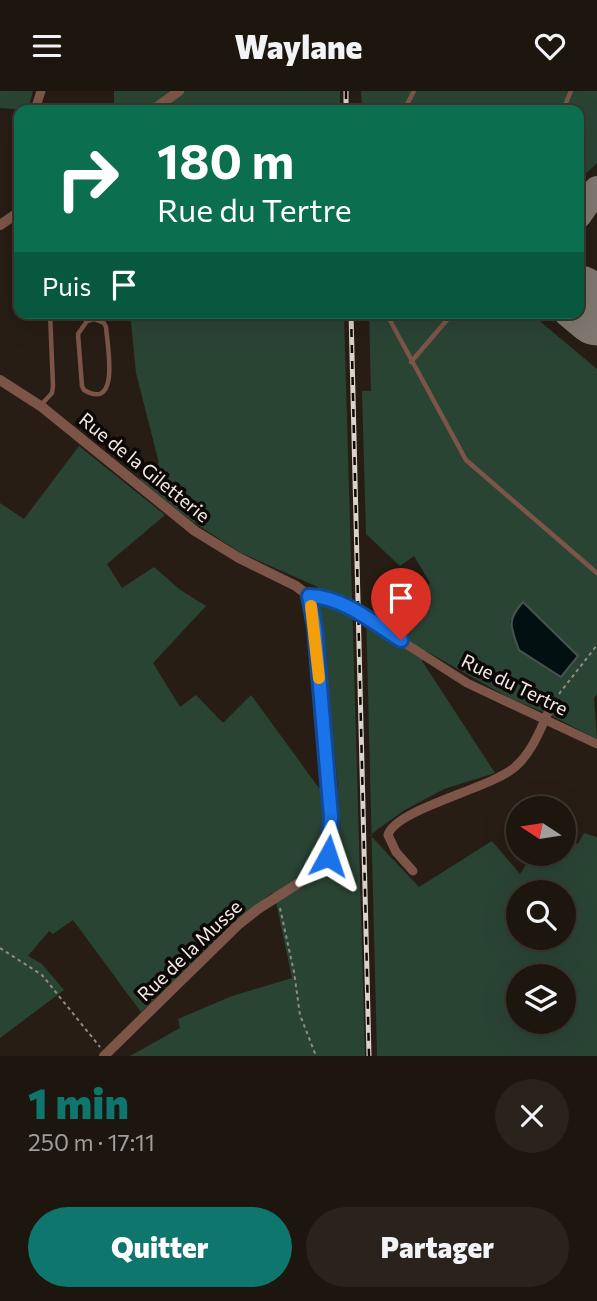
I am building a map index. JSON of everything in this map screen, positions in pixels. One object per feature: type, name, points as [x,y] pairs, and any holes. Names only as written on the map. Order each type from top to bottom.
[{"type":"street","points":[[160,105],[178,91]]},
{"type":"street","name":"Rue de la Giletterie","points":[[0,380],[41,406],[195,531],[239,558],[296,586],[309,596]]},
{"type":"street","name":"Rue du Tertre","points":[[309,596],[319,596],[344,605],[467,683],[597,744]]},
{"type":"street","name":"Rue de la Musse","points":[[105,1055],[239,924],[323,865],[330,847],[331,817],[315,627],[309,596]]},
{"type":"street","points":[[413,871],[396,852],[388,835],[391,827],[431,804],[508,773],[528,751],[553,702]]},
{"type":"lane","points":[[41,406],[52,393],[53,386],[50,319]]},
{"type":"lane","points":[[94,319],[102,322],[106,327],[109,384],[103,393],[96,395],[84,390],[82,386],[78,334],[87,321],[94,319]]},
{"type":"lane","points":[[389,319],[466,460],[597,573]]},
{"type":"lane","points":[[411,362],[448,319]]},
{"type":"path","points":[[553,702],[597,645]]},
{"type":"path","points":[[277,897],[294,972],[300,1014],[316,1056]]},
{"type":"path","points":[[0,948],[42,975],[105,1055]]},
{"type":"green space","points":[[0,91],[33,91],[29,105],[14,105],[14,109],[0,108]]},
{"type":"green space","points":[[114,91],[340,91],[340,105],[114,105]]},
{"type":"green space","points":[[361,91],[597,91],[597,163],[584,175],[584,105],[362,105]]},
{"type":"green space","points":[[131,319],[344,319],[365,1056],[130,1056],[180,1028],[178,1019],[232,996],[292,978],[272,893],[241,917],[141,1012],[73,920],[53,934],[49,931],[28,956],[42,964],[64,990],[0,1038],[0,503],[24,519],[79,446],[165,515],[107,564],[122,588],[154,567],[179,589],[206,606],[153,663],[180,707],[196,695],[223,723],[251,695],[319,788],[338,789],[318,587],[241,553],[190,520],[140,480],[159,463],[136,373]]},
{"type":"green space","points":[[369,319],[537,319],[597,369],[597,694],[594,698],[597,739],[509,698],[426,651],[422,661],[495,773],[444,789],[403,811],[372,834],[366,610],[391,623],[430,583],[414,556],[400,566],[366,534],[362,391],[371,391]],"holes":[[[524,602],[577,655],[519,650],[510,621]]]},
{"type":"green space","points":[[584,833],[597,837],[597,1056],[377,1056],[372,837],[419,887],[492,841],[506,858],[506,866],[513,866],[520,874],[525,866],[576,866],[576,843],[578,844]]},
{"type":"shaded area","points":[[523,602],[578,656],[561,677],[519,650],[512,619]]},
{"type":"taxiway","points":[[584,208],[597,189]]},
{"type":"taxiway","points":[[584,291],[597,310]]},
{"type":"runway","points":[[584,302],[597,313]]},
{"type":"railway","points":[[346,91],[346,105]]},
{"type":"railway","points":[[351,319],[369,1056]]},
{"type":"slow traffic","points":[[311,606],[319,678]]},
{"type":"route","points":[[328,856],[331,817],[315,627],[309,596],[319,596],[344,605],[401,640]]}]
